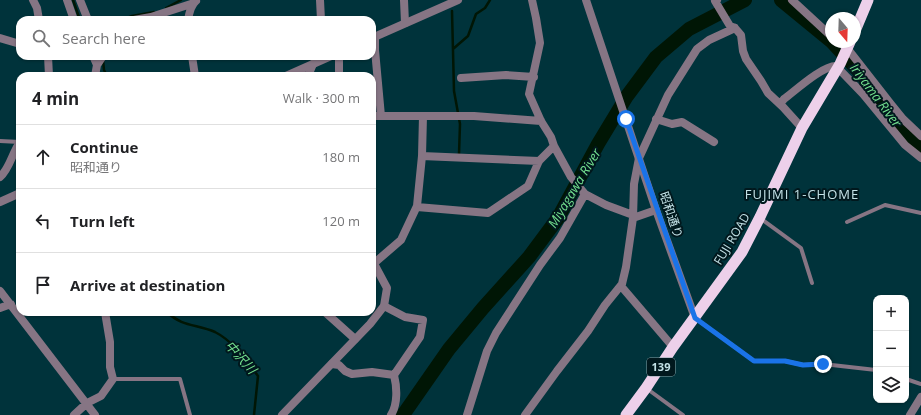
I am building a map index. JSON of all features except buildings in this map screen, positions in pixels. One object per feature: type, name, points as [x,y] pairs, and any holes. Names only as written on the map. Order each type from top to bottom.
[{"type":"highway","points":[[861,17],[868,0]]},
{"type":"highway","name":"FUJI ROAD","points":[[626,415],[742,252],[802,128],[838,66],[844,48]]},
{"type":"street","points":[[33,0],[37,8],[38,16]]},
{"type":"street","points":[[67,0],[73,16]]},
{"type":"street","points":[[80,0],[86,16]]},
{"type":"street","points":[[320,0],[321,16]]},
{"type":"street","points":[[404,0],[405,23]]},
{"type":"street","points":[[376,36],[458,0]]},
{"type":"street","points":[[532,0],[540,43],[530,94],[541,121],[546,127],[554,146],[572,177],[584,193],[606,205],[633,216],[656,210]]},
{"type":"street","name":"昭和通り","points":[[586,0],[638,158],[695,318]]},
{"type":"street","points":[[792,0],[825,30]]},
{"type":"street","points":[[154,16],[196,2]]},
{"type":"street","points":[[189,16],[196,2]]},
{"type":"street","points":[[717,2],[733,27],[741,35],[743,51],[746,59],[768,93],[802,128]]},
{"type":"street","points":[[524,415],[622,284],[626,267],[633,216],[634,184],[638,158],[668,95],[697,49],[709,40],[733,27]]},
{"type":"street","points":[[0,38],[16,43]]},
{"type":"street","points":[[847,48],[903,119],[921,136]]},
{"type":"street","points":[[48,60],[49,72]]},
{"type":"street","points":[[95,60],[97,66]]},
{"type":"street","points":[[96,72],[101,60]]},
{"type":"street","points":[[193,60],[194,72]]},
{"type":"street","points":[[295,72],[319,60]]},
{"type":"street","points":[[339,60],[339,72]]},
{"type":"street","points":[[375,60],[375,72]]},
{"type":"street","points":[[310,72],[313,64]]},
{"type":"street","points":[[780,104],[784,99],[819,73],[832,66],[838,66],[864,94],[905,145],[921,158]]},
{"type":"street","points":[[461,78],[506,75],[534,77]]},
{"type":"street","points":[[376,116],[459,116],[541,121]]},
{"type":"street","points":[[376,261],[401,240],[417,207],[422,156],[423,116]]},
{"type":"street","points":[[656,119],[672,124],[682,122],[714,142]]},
{"type":"street","points":[[417,207],[488,213],[528,186],[539,161],[554,146]]},
{"type":"street","points":[[0,177],[5,172],[16,148]]},
{"type":"street","points":[[422,156],[539,161]]},
{"type":"street","points":[[467,415],[487,351],[496,333],[536,271],[560,238],[584,193]]},
{"type":"street","points":[[0,202],[16,195]]},
{"type":"street","points":[[287,413],[370,324],[384,306],[387,288],[376,268]]},
{"type":"street","points":[[621,286],[673,347]]},
{"type":"street","points":[[0,291],[16,311]]},
{"type":"street","points":[[0,308],[11,304]]},
{"type":"street","points":[[384,306],[405,317],[423,320],[420,337],[394,375]]},
{"type":"street","points":[[20,316],[95,415]]},
{"type":"street","points":[[74,415],[87,403],[101,396],[113,379],[110,367],[110,342],[106,316]]},
{"type":"street","points":[[329,316],[355,339]]},
{"type":"street","points":[[332,364],[339,365],[345,371],[352,374],[372,372],[394,375]]},
{"type":"street","points":[[391,415],[396,408],[396,382],[394,375]]},
{"type":"street","points":[[910,415],[921,397]]},
{"type":"lane","points":[[0,141],[16,141]]},
{"type":"lane","points":[[847,222],[885,205],[921,213]]},
{"type":"lane","points":[[760,217],[801,248],[812,283]]},
{"type":"lane","points":[[695,318],[754,361],[785,361],[803,365],[823,364],[873,370]]},
{"type":"lane","points":[[113,379],[180,379],[190,415]]},
{"type":"lane","points":[[909,380],[921,384]]},
{"type":"lane","points":[[646,388],[683,415]]},
{"type":"waterway","name":"中沢川","points":[[73,0],[79,16]]},
{"type":"waterway","points":[[166,8],[181,0]]},
{"type":"waterway","points":[[453,49],[468,36],[476,14],[485,8],[490,0]]},
{"type":"waterway","name":"Miyagawa River","points":[[403,415],[449,349],[483,308],[529,257],[558,218],[598,144],[627,96],[656,57],[689,29],[745,0]]},
{"type":"waterway","name":"Iriyama River","points":[[781,0],[825,36]]},
{"type":"waterway","points":[[452,11],[454,91],[460,124],[459,154]]},
{"type":"waterway","points":[[132,16],[154,12]]},
{"type":"waterway","name":"Iriyama River","points":[[838,48],[868,81],[899,127],[921,146]]},
{"type":"waterway","name":"中沢川","points":[[103,60],[105,72]]},
{"type":"waterway","name":"中沢川","points":[[172,316],[184,323],[215,332],[228,340],[244,357],[258,376],[254,415]]},
{"type":"district","name":"FUJIMI 1-CHOME","points":[[802,194]]},
{"type":"route","points":[[626,119],[656,210],[695,318],[754,361],[785,361],[803,365],[823,364]]}]
